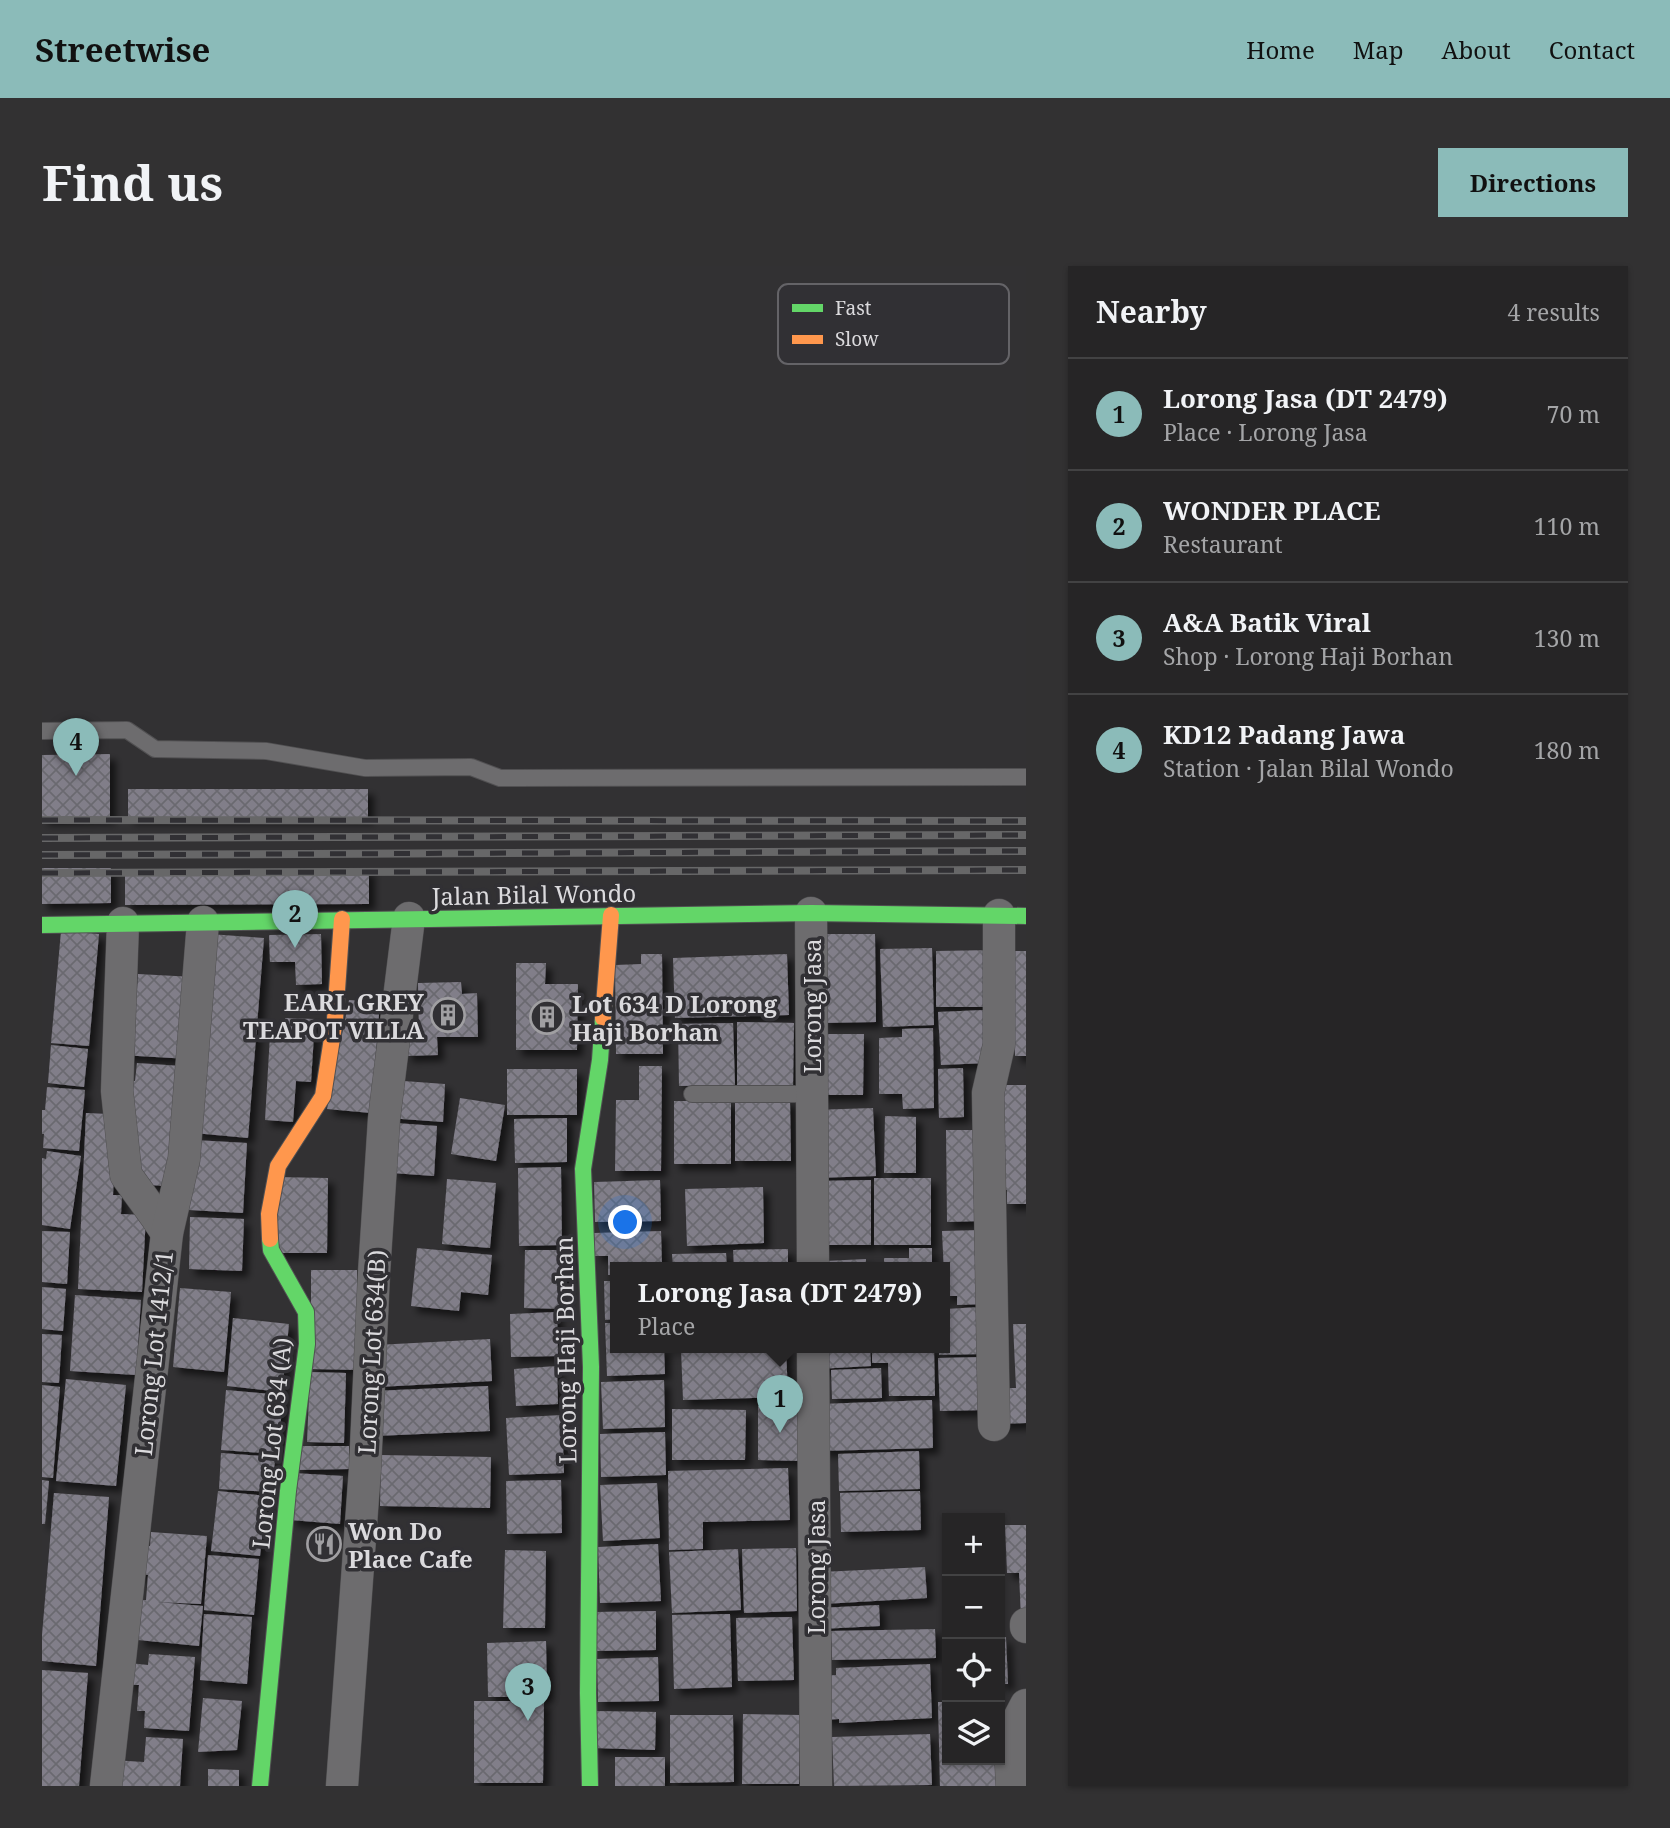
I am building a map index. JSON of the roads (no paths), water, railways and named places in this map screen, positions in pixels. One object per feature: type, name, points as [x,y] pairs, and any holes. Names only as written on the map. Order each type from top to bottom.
[{"type":"street","name":"Jalan Bilal Wondo","points":[[42,925],[811,913],[1012,916]]},
{"type":"street","name":"Lorong Jasa","points":[[811,913],[813,1262]]},
{"type":"street","name":"Lorong Haji Borhan","points":[[590,1786],[587,1693],[591,1367],[583,1169],[600,1060],[611,915]]},
{"type":"street","points":[[994,1425],[988,1093],[999,1045],[1012,916]]},
{"type":"street","name":"Lorong Lot 634(B)","points":[[342,1786],[365,1469],[384,1119],[408,918]]},
{"type":"street","name":"Lorong Lot 634 (A)","points":[[260,1786],[288,1491],[307,1344],[306,1312],[271,1250],[269,1214],[278,1166],[323,1096],[335,1019],[342,919]]},
{"type":"street","name":"Lorong Lot 1412/1","points":[[106,1786],[167,1233],[184,1159],[203,922]]},
{"type":"street","points":[[123,923],[117,1091],[126,1175],[167,1233]]},
{"type":"street","name":"Lorong Jasa","points":[[814,1353],[816,1786]]},
{"type":"street","points":[[1012,1786],[1010,1746],[1016,1724],[1026,1705]]},
{"type":"lane","points":[[42,730],[127,730],[155,749],[266,751],[365,768],[471,767],[500,778],[1026,777]]},
{"type":"lane","points":[[692,1094],[812,1094]]},
{"type":"railway","points":[[42,820],[1026,821]]},
{"type":"railway","points":[[42,838],[1026,835]]},
{"type":"railway","points":[[42,855],[1026,851]]},
{"type":"railway","points":[[42,873],[1026,870]]},
{"type":"place","name":"KD12 Padang Jawa","points":[[76,776]]},
{"type":"place","name":"WONDER PLACE","points":[[295,948]]},
{"type":"place","name":"EARL GREY TEAPOT VILLA","points":[[448,1015]]},
{"type":"place","name":"Lot 634 D Lorong Haji Borhan","points":[[547,1017]]},
{"type":"place","name":"Lorong Jasa (DT 2479)","points":[[780,1433]]},
{"type":"place","name":"Won Do Place Cafe","points":[[324,1544]]},
{"type":"place","name":"A&A Batik Viral","points":[[528,1721]]}]
